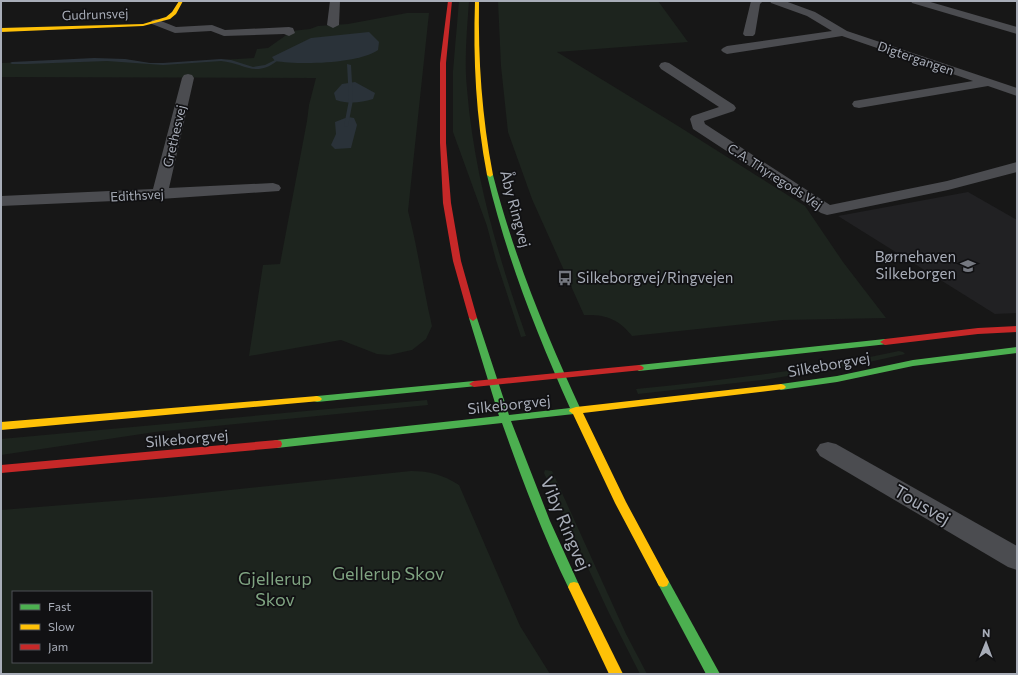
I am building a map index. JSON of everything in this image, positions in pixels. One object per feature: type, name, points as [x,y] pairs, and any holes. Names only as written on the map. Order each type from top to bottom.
[{"type":"main road","name":"Gudrunsvej","points":[[1,30],[129,26],[156,22],[168,18],[174,13],[181,1]]},
{"type":"main road","points":[[450,1],[443,63],[443,143],[447,203],[457,261],[492,382]]},
{"type":"main road","name":"Åby Ringvej","points":[[477,1],[476,63],[484,143],[493,187],[518,274],[558,376],[576,412]]},
{"type":"main road","name":"Silkeborgvej","points":[[1,426],[331,398],[558,376],[978,331],[1017,329]]},
{"type":"main road","name":"Silkeborgvej","points":[[1,469],[234,449],[761,391],[836,379],[913,363],[1017,350]]},
{"type":"main road","name":"Viby Ringvej","points":[[492,382],[505,420],[554,545],[616,674]]},
{"type":"main road","points":[[576,412],[713,674]]},
{"type":"street","points":[[333,25],[335,1]]},
{"type":"street","points":[[749,34],[755,3],[758,1]]},
{"type":"street","name":"Digtergangen","points":[[775,1],[811,14],[843,34],[1017,92]]},
{"type":"street","points":[[916,1],[1016,29]]},
{"type":"street","points":[[156,22],[175,30],[212,28],[224,33],[289,30],[289,33]]},
{"type":"street","name":"Digtergangen","points":[[727,50],[843,34]]},
{"type":"street","name":"C.A. Thyregods Vej","points":[[665,66],[728,108],[697,119],[698,126],[827,210],[948,185],[1017,167]]},
{"type":"street","name":"Grethesvej","points":[[160,194],[188,78]]},
{"type":"street","name":"Digtergangen","points":[[859,104],[989,82]]},
{"type":"street","name":"Edithsvej","points":[[1,202],[272,188]]},
{"type":"street","name":"Tousvej","points":[[828,450],[1017,559]]},
{"type":"shaded area","points":[[369,32],[379,42],[378,50],[369,55],[343,61],[313,63],[275,61],[272,57],[311,38]]},
{"type":"shaded area","points":[[355,82],[375,93],[373,99],[354,102],[336,100],[334,93],[342,84]]},
{"type":"shaded area","points":[[348,117],[354,118],[357,125],[351,148],[335,149],[331,145],[336,134],[335,122]]},
{"type":"shaded area","name":"Børnehaven Silkeborgen","points":[[968,192],[1017,220],[1017,313],[995,314],[838,216]]},
{"type":"green space","points":[[459,1],[469,1],[466,45],[466,78],[475,153],[481,184],[497,245],[526,336],[521,337],[496,260],[487,226],[453,132],[453,71]]},
{"type":"green space","points":[[498,1],[658,1],[688,42],[557,52],[805,206],[843,262],[886,318],[783,320],[632,336],[622,325],[611,319],[599,315],[584,315],[532,199],[508,132],[501,66]]},
{"type":"green space","points":[[407,13],[429,13],[408,211],[432,326],[426,339],[412,350],[389,355],[377,354],[341,340],[249,356],[263,265],[280,264],[309,105],[316,78],[1,77],[1,63],[123,59],[155,64],[254,58],[257,49],[268,48],[292,31],[310,29],[318,26],[348,24]]},
{"type":"green space","points":[[899,351],[905,354],[869,362],[770,379],[638,394],[636,389],[801,369]]},
{"type":"green space","points":[[427,400],[428,405],[155,432],[1,455],[1,439]]},
{"type":"green space","points":[[545,470],[552,471],[626,634],[647,674],[640,674],[608,611],[544,473]]},
{"type":"green space","name":"Gjellerup Skov","points":[[411,471],[436,474],[459,485],[520,626],[550,674],[1,674],[1,510],[164,497]]},
{"type":"waterway","points":[[12,63],[125,60],[150,64],[163,64],[221,60],[247,67],[259,68],[275,61]]},
{"type":"waterway","points":[[346,126],[351,100],[349,65]]},
{"type":"traffic: fast","points":[[490,175],[497,206],[516,265],[538,324],[576,410]]},
{"type":"traffic: fast","points":[[473,318],[494,387],[518,454],[531,488],[574,587]]},
{"type":"traffic: fast","points":[[639,368],[885,342]]},
{"type":"traffic: fast","points":[[781,387],[837,379],[913,363],[1017,350]]},
{"type":"traffic: fast","points":[[317,399],[474,384]]},
{"type":"traffic: fast","points":[[277,444],[574,411]]},
{"type":"traffic: fast","points":[[663,582],[713,674]]},
{"type":"traffic: slow","points":[[1,30],[143,25],[168,18],[174,13],[181,1]]},
{"type":"traffic: slow","points":[[477,1],[476,45],[478,89],[490,175]]},
{"type":"traffic: slow","points":[[574,411],[781,387]]},
{"type":"traffic: slow","points":[[1,426],[317,399]]},
{"type":"traffic: slow","points":[[576,410],[621,503],[663,582]]},
{"type":"traffic: slow","points":[[574,587],[616,674]]},
{"type":"traffic: jam","points":[[450,1],[443,63],[443,143],[447,203],[457,261],[473,318]]},
{"type":"traffic: jam","points":[[885,342],[978,331],[1017,329]]},
{"type":"traffic: jam","points":[[474,384],[639,368]]},
{"type":"traffic: jam","points":[[1,469],[277,444]]},
{"type":"place","name":"Børnehaven Silkeborgen","points":[[968,266]]},
{"type":"place","name":"Silkeborgvej/Ringvejen","points":[[565,278]]},
{"type":"park label","name":"Gellerup Skov","points":[[388,574]]}]
